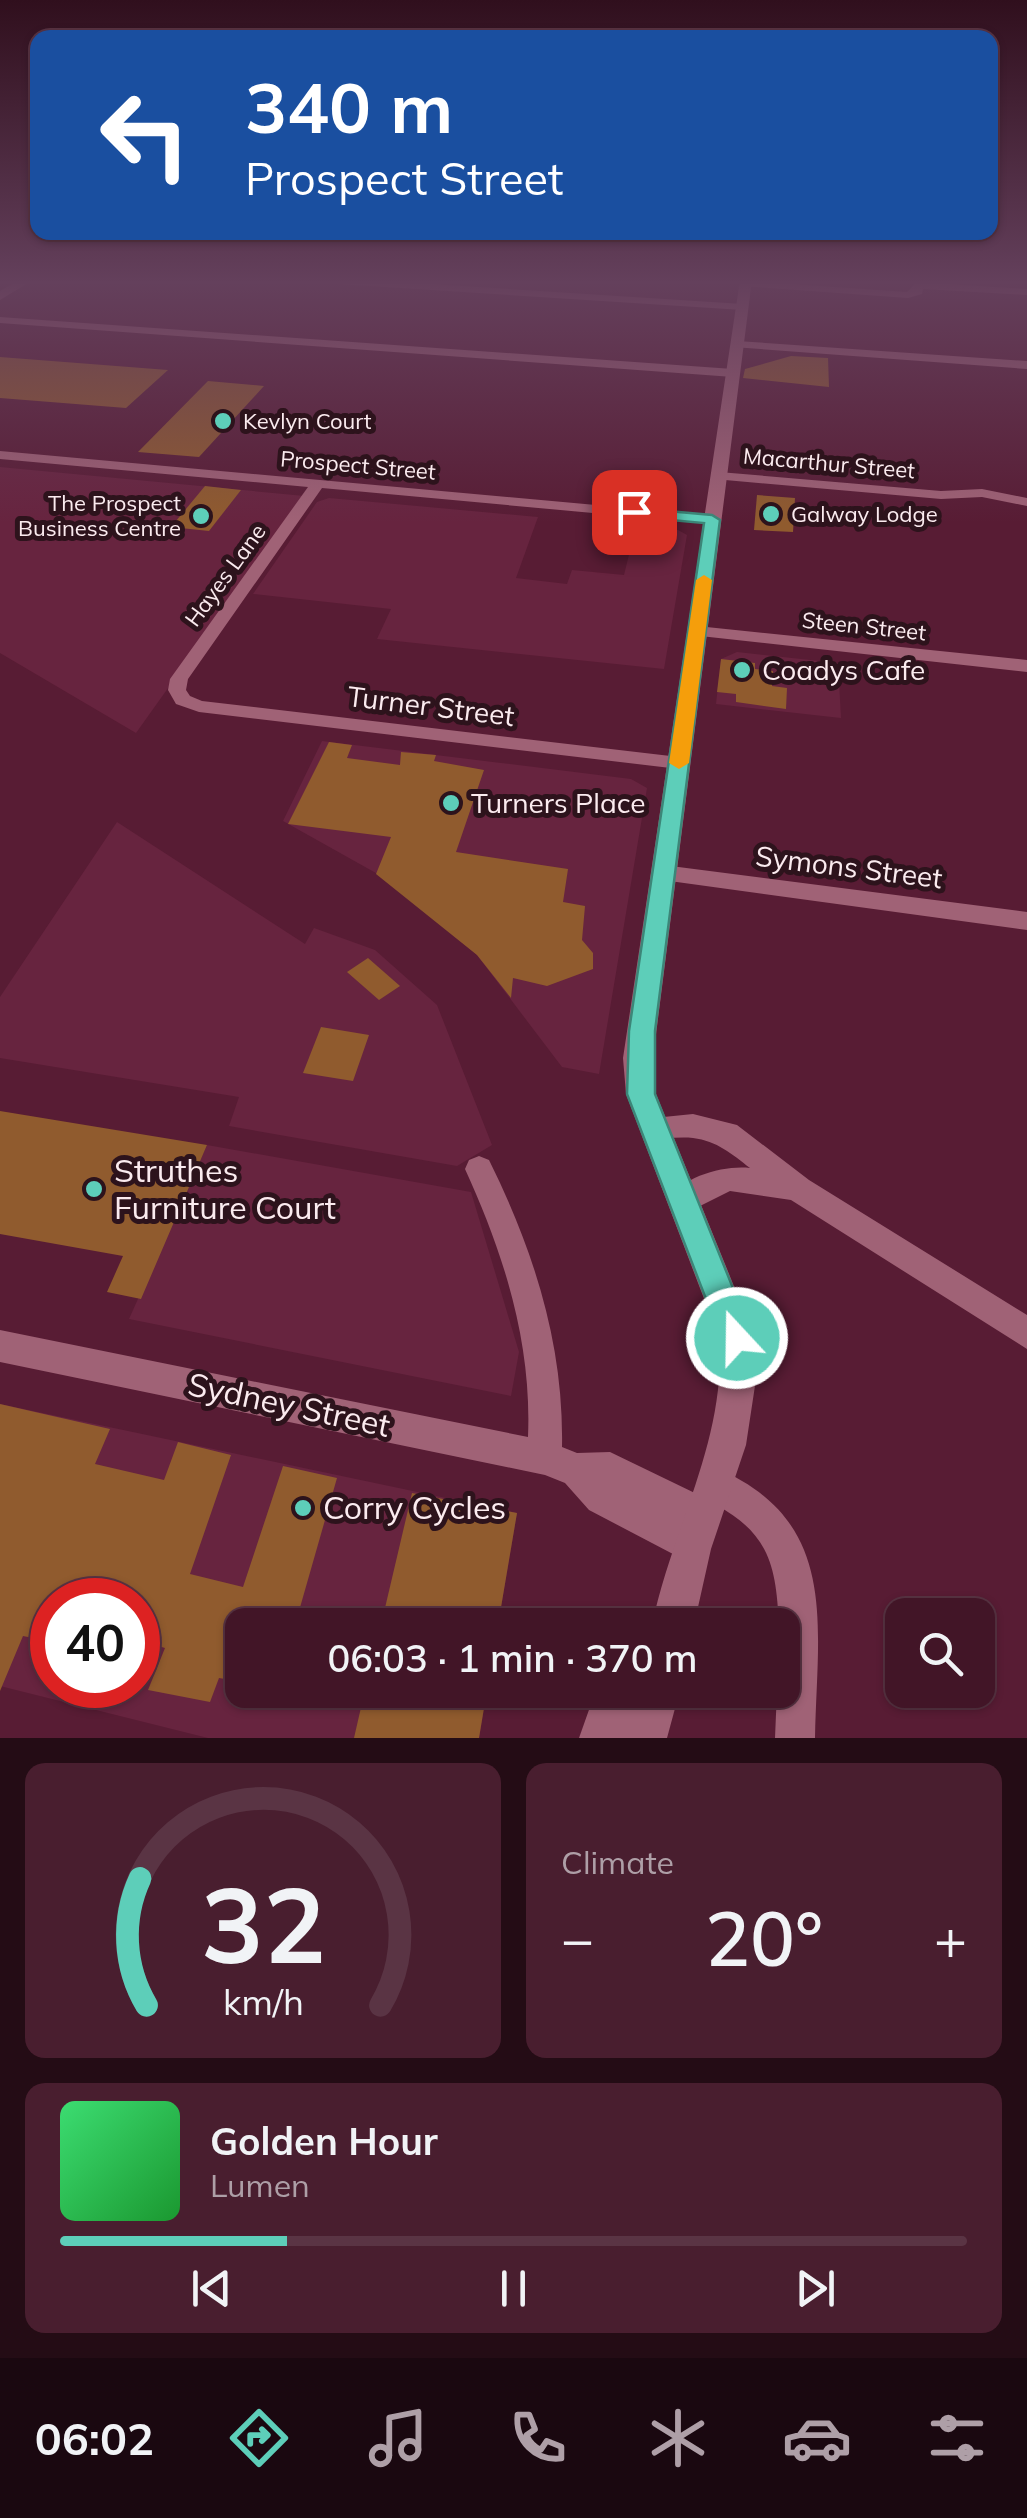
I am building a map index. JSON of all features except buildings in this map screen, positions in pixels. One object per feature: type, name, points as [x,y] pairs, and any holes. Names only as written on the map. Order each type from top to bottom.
[{"type":"street","points":[[678,1608],[741,1392],[741,1364],[737,1338],[641,1094],[638,1058],[735,361]]},
{"type":"street","points":[[838,361],[1027,365]]},
{"type":"street","name":"Prospect Street","points":[[0,456],[712,520]]},
{"type":"street","name":"Macarthur Street","points":[[719,476],[934,495],[984,504],[1027,502],[982,493],[934,495]]},
{"type":"street","name":"Hayes Lane","points":[[178,696],[179,679],[318,484]]},
{"type":"street","name":"Steen Street","points":[[697,631],[1027,666]]},
{"type":"street","name":"Turner Street","points":[[178,696],[199,706],[679,763]]},
{"type":"street","name":"Symons Street","points":[[664,873],[1027,921]]},
{"type":"street","points":[[654,1128],[693,1126],[720,1131],[742,1143],[798,1189],[1027,1332]]},
{"type":"street","points":[[479,1169],[506,1228],[535,1330],[544,1394],[561,1464],[602,1497],[698,1531],[758,1510],[776,1531],[788,1556],[794,1584],[796,1738]]},
{"type":"street","points":[[684,1200],[734,1178],[798,1189]]},
{"type":"street","name":"Sydney Street","points":[[0,1346],[561,1464]]},
{"type":"street","points":[[660,1608],[698,1531]]},
{"type":"street","points":[[602,1738],[612,1708]]},
{"type":"street","points":[[645,1738],[653,1708]]},
{"type":"shaded area","points":[[0,467],[305,496],[136,733],[0,653]]},
{"type":"shaded area","points":[[329,498],[538,517],[516,578],[567,584],[572,570],[624,575],[636,526],[678,530],[687,535],[664,669],[377,639],[391,609],[253,594],[317,502]]},
{"type":"shaded area","points":[[737,652],[838,663],[841,718],[716,704],[721,659]]},
{"type":"shaded area","points":[[322,741],[631,779],[647,788],[599,1074],[562,1067],[477,955],[383,877],[283,821]]},
{"type":"shaded area","points":[[117,822],[305,944],[314,928],[375,950],[437,1005],[492,1145],[457,1166],[229,1126],[239,1097],[0,1058],[0,997]]},
{"type":"shaded area","points":[[207,1145],[471,1192],[519,1352],[511,1396],[129,1319]]},
{"type":"shaded area","points":[[0,1404],[517,1513],[501,1608],[225,1608],[225,1708],[484,1708],[479,1738],[208,1738],[88,1708],[160,1708],[160,1578],[30,1578],[30,1694],[0,1686]]},
{"type":"slow traffic","points":[[679,763],[704,580]]},
{"type":"place","name":"Kevlyn Court","points":[[223,421]]},
{"type":"place","name":"Galway Lodge","points":[[771,514]]},
{"type":"place","name":"The Prospect Business Centre","points":[[201,516]]},
{"type":"place","name":"Coadys Cafe","points":[[742,670]]},
{"type":"place","name":"Turners Place","points":[[451,803]]},
{"type":"place","name":"Struthes Furniture Court","points":[[94,1189]]},
{"type":"place","name":"Corry Cycles","points":[[303,1508]]},
{"type":"route","points":[[634,512],[712,520],[638,1058],[641,1094],[737,1338]]}]
